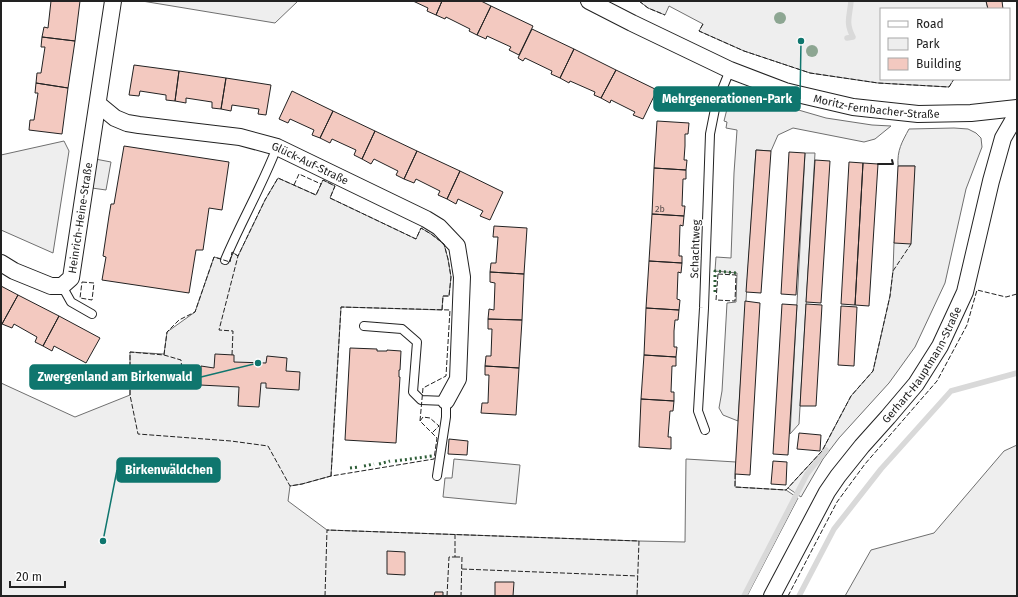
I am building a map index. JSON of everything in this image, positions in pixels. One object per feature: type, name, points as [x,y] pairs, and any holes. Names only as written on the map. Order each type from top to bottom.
[{"type":"street","points":[[98,104],[114,1]]},
{"type":"street","name":"Moritz-Fernbacher-Straße","points":[[600,3],[632,23],[730,70],[785,91],[853,107],[910,113],[971,114],[1015,108]]},
{"type":"street","name":"Glück-Auf-Straße","points":[[98,104],[115,118],[127,123],[240,137],[277,147],[426,219],[439,227],[457,246],[462,277],[458,379],[446,402]]},
{"type":"street","name":"Heinrich-Heine-Straße","points":[[1,263],[14,271],[51,286],[62,286],[71,278],[98,104]]},
{"type":"street","name":"Gerhart-Hauptmann-Straße","points":[[772,596],[827,492],[862,446],[916,384],[940,346],[965,292],[990,181],[1003,138],[1014,119],[1015,108]]},
{"type":"lane","name":"Schachtweg","points":[[706,430],[698,411],[704,308],[710,134],[715,109],[730,70]]},
{"type":"lane","points":[[225,260],[272,161],[277,147]]},
{"type":"lane","points":[[62,286],[72,302],[92,314]]},
{"type":"lane","points":[[364,326],[402,329],[417,342],[413,392],[421,400],[446,402],[446,417],[437,476]]},
{"type":"green space","points":[[142,1],[298,1],[275,23]]},
{"type":"green space","points":[[639,1],[986,1],[988,8],[880,8],[880,80],[953,80],[949,87],[878,83],[810,73],[744,51],[699,31],[703,24],[669,6],[665,15],[648,8]]},
{"type":"green space","points":[[735,88],[764,100],[826,118],[872,125],[891,126],[875,139],[864,142],[793,128],[778,135],[771,151],[756,150],[738,421],[723,415],[719,408],[722,391],[727,303],[736,302],[737,273],[715,271],[716,257],[731,258],[737,130],[726,128],[727,122],[724,121],[729,101]]},
{"type":"green space","points":[[909,129],[968,129],[976,133],[981,138],[982,147],[966,189],[945,283],[915,347],[889,383],[839,438],[823,459],[801,497],[788,488],[822,451],[851,396],[873,371],[890,296],[894,243],[915,166],[898,166],[898,155],[902,142]]},
{"type":"green space","points":[[64,141],[69,151],[53,253],[1,230],[1,155]]},
{"type":"green space","points":[[805,153],[815,153],[799,424],[790,434]]},
{"type":"green space","points":[[278,178],[316,195],[323,180],[335,186],[330,198],[416,239],[421,228],[444,244],[451,277],[449,296],[443,296],[442,310],[341,307],[331,476],[290,486],[288,501],[327,530],[685,542],[686,459],[736,462],[735,487],[786,490],[798,498],[747,596],[1,596],[1,383],[75,417],[130,395],[130,352],[164,354],[167,332],[195,312],[214,257],[230,261],[232,252],[238,256],[265,200]]},
{"type":"green space","points":[[1017,445],[1017,596],[845,596],[871,550],[934,533],[1004,451]]},
{"type":"shaded area","points":[[90,158],[111,162],[106,190],[85,187]]},
{"type":"shaded area","points":[[454,459],[520,465],[516,504],[443,497],[445,478],[452,478]]},
{"type":"building","points":[[51,1],[80,1],[75,41],[42,37],[44,27],[48,28]]},
{"type":"building","points":[[413,1],[442,1],[436,15],[427,11],[428,8]]},
{"type":"building","points":[[442,1],[481,1],[491,6],[477,35],[469,31],[470,29],[446,17],[445,19],[436,15]]},
{"type":"building","points":[[986,1],[1002,1],[1003,8],[988,8]]},
{"type":"building","points":[[491,6],[533,26],[519,55],[509,50],[511,47],[487,36],[486,39],[477,35]]},
{"type":"building","points":[[532,29],[574,49],[560,78],[551,74],[552,71],[525,58],[523,61],[518,58]]},
{"type":"building","points":[[42,37],[75,41],[68,88],[36,83],[37,73],[41,73],[45,47],[41,47]]},
{"type":"building","points":[[574,49],[616,70],[601,98],[594,95],[595,92],[570,81],[569,83],[560,78]]},
{"type":"building","points":[[134,65],[179,71],[175,101],[166,100],[166,95],[140,91],[139,96],[129,95]]},
{"type":"building","points":[[616,70],[657,90],[643,119],[633,115],[635,112],[611,100],[610,103],[601,98]]},
{"type":"building","points":[[179,71],[226,78],[221,109],[212,108],[212,102],[186,98],[186,103],[175,101]]},
{"type":"building","points":[[226,78],[271,85],[266,115],[258,114],[259,109],[232,105],[231,111],[221,109]]},
{"type":"building","points":[[36,83],[68,88],[62,134],[29,130],[30,120],[34,120],[38,93],[35,93]]},
{"type":"building","points":[[292,91],[333,111],[320,138],[312,135],[314,130],[290,119],[288,123],[279,119]]},
{"type":"building","points":[[333,111],[375,131],[362,159],[354,155],[356,150],[332,139],[330,143],[320,138]]},
{"type":"building","points":[[657,121],[689,123],[688,134],[685,134],[684,160],[687,160],[686,170],[654,168]]},
{"type":"building","points":[[375,131],[417,151],[404,179],[396,175],[398,171],[374,159],[371,164],[362,159]]},
{"type":"building","points":[[124,146],[229,162],[222,210],[209,208],[203,250],[196,250],[189,293],[102,280],[106,257],[103,256],[109,216],[111,204],[114,204]]},
{"type":"building","points":[[756,150],[771,151],[761,293],[746,292]]},
{"type":"building","points":[[417,151],[460,171],[447,199],[438,195],[440,191],[416,179],[414,183],[404,179]]},
{"type":"building","points":[[789,152],[805,153],[796,295],[781,294]]},
{"type":"building","points":[[815,160],[830,161],[821,303],[806,302]]},
{"type":"building","points":[[849,162],[863,163],[855,305],[841,304]]},
{"type":"building","points":[[863,163],[878,164],[869,306],[855,305]]},
{"type":"building","points":[[898,166],[915,166],[911,244],[894,243]]},
{"type":"building","points":[[654,168],[686,170],[686,179],[683,179],[682,206],[685,206],[684,216],[652,214]]},
{"type":"building","points":[[460,171],[503,192],[490,220],[480,216],[483,211],[458,199],[456,204],[447,199]]},
{"type":"building","points":[[652,214],[684,216],[683,226],[680,225],[679,256],[682,256],[682,263],[649,261]]},
{"type":"building","points":[[494,226],[527,228],[524,274],[490,272],[491,263],[496,263],[498,237],[493,237]]},
{"type":"building","points":[[649,261],[682,263],[681,273],[678,272],[677,299],[680,300],[679,310],[646,308]]},
{"type":"building","points":[[490,272],[524,274],[522,320],[488,319],[489,309],[494,310],[495,283],[490,282]]},
{"type":"building","points":[[1,286],[18,295],[2,324],[1,323]]},
{"type":"building","points":[[18,295],[59,316],[43,346],[35,342],[37,337],[14,324],[12,328],[2,324]]},
{"type":"building","points":[[745,301],[760,303],[750,475],[735,474]]},
{"type":"building","points":[[782,304],[797,305],[788,455],[773,454]]},
{"type":"building","points":[[806,304],[822,305],[816,406],[800,406]]},
{"type":"building","points":[[841,306],[857,307],[854,366],[838,365]]},
{"type":"building","points":[[646,308],[679,310],[678,320],[675,320],[674,331],[674,347],[677,347],[676,357],[644,355]]},
{"type":"building","points":[[59,316],[100,338],[86,363],[54,346],[52,351],[43,346]]},
{"type":"building","points":[[488,319],[522,320],[519,368],[485,366],[486,356],[491,356],[492,329],[488,329]]},
{"type":"building","points":[[350,348],[377,349],[377,351],[401,351],[396,443],[345,440]]},
{"type":"building","points":[[215,354],[234,355],[234,362],[266,363],[267,356],[287,358],[286,371],[300,372],[299,390],[266,388],[266,383],[261,383],[259,407],[238,406],[239,387],[200,385],[201,366],[214,368]]},
{"type":"building","points":[[644,355],[676,357],[676,366],[672,366],[671,392],[674,392],[674,401],[641,399]]},
{"type":"building","points":[[485,366],[519,368],[516,415],[481,413],[482,403],[488,403],[489,375],[485,375]]},
{"type":"building","points":[[641,399],[674,401],[673,411],[670,411],[668,437],[671,437],[671,449],[639,447]]},
{"type":"building","points":[[799,433],[821,435],[820,451],[797,449]]},
{"type":"building","points":[[449,439],[468,441],[467,455],[448,454]]},
{"type":"building","points":[[773,461],[787,462],[786,485],[771,484]]},
{"type":"building","points":[[387,551],[405,552],[405,575],[387,574]]},
{"type":"building","points":[[495,582],[514,582],[513,596],[495,596]]},
{"type":"building","points":[[435,592],[443,592],[443,596],[434,596]]},
{"type":"waterway","points":[[847,38],[853,37],[849,27],[851,1]]},
{"type":"waterway","points":[[799,596],[834,529],[881,469],[951,391],[1017,373]]},
{"type":"waterway","points":[[744,596],[807,474],[826,450]]},
{"type":"hedge","points":[[715,292],[715,271],[737,273]]},
{"type":"hedge","points":[[395,461],[432,456]]},
{"type":"hedge","points":[[379,464],[390,461]]},
{"type":"hedge","points":[[364,466],[374,464]]},
{"type":"hedge","points":[[350,468],[359,467]]},
{"type":"fence","points":[[639,1],[648,8],[665,15]]},
{"type":"fence","points":[[703,24],[699,31],[744,51],[810,73],[878,83],[949,87],[953,80]]},
{"type":"fence","points":[[294,185],[299,174],[321,184]]},
{"type":"fence","points":[[232,355],[233,331],[219,330],[238,256],[265,200],[278,178],[316,195],[323,180],[335,186],[330,198],[416,239],[421,228],[444,244],[451,277],[449,296],[443,296],[442,310]]},
{"type":"fence","points":[[735,474],[735,487],[786,490],[822,451],[851,396],[873,371],[890,296],[893,271],[911,244]]},
{"type":"fence","points":[[164,355],[167,332],[179,320],[195,312],[214,257],[230,262],[232,252],[238,256]]},
{"type":"fence","points":[[718,274],[736,275],[735,301],[716,300],[718,274]]},
{"type":"fence","points":[[82,282],[94,283],[92,300],[80,298],[82,282]]},
{"type":"fence","points":[[788,596],[837,502],[865,464],[937,381],[967,325],[977,290],[1006,297],[1017,294]]},
{"type":"fence","points":[[201,371],[182,370],[181,360],[164,355],[130,352],[130,395],[138,434],[231,441],[268,446],[290,486],[331,476],[434,459],[437,438],[420,421],[423,388],[446,376],[450,310],[341,307],[331,476]]},
{"type":"fence","points":[[420,421],[423,417],[430,418],[439,426],[432,433]]},
{"type":"fence","points":[[325,596],[327,530],[639,541],[637,596]]},
{"type":"fence","points":[[447,596],[449,557],[455,557],[455,535]]},
{"type":"fence","points":[[455,557],[462,557],[461,596]]},
{"type":"fence","points":[[462,569],[638,576]]},
{"type":"wall","points":[[878,164],[893,164],[892,160]]},
{"type":"place","name":"Mehrgenerationen-Park","points":[[801,41]]},
{"type":"place","name":"Zwergenland am Birkenwald","points":[[258,363]]},
{"type":"place","name":"Birkenwäldchen","points":[[103,541]]}]
